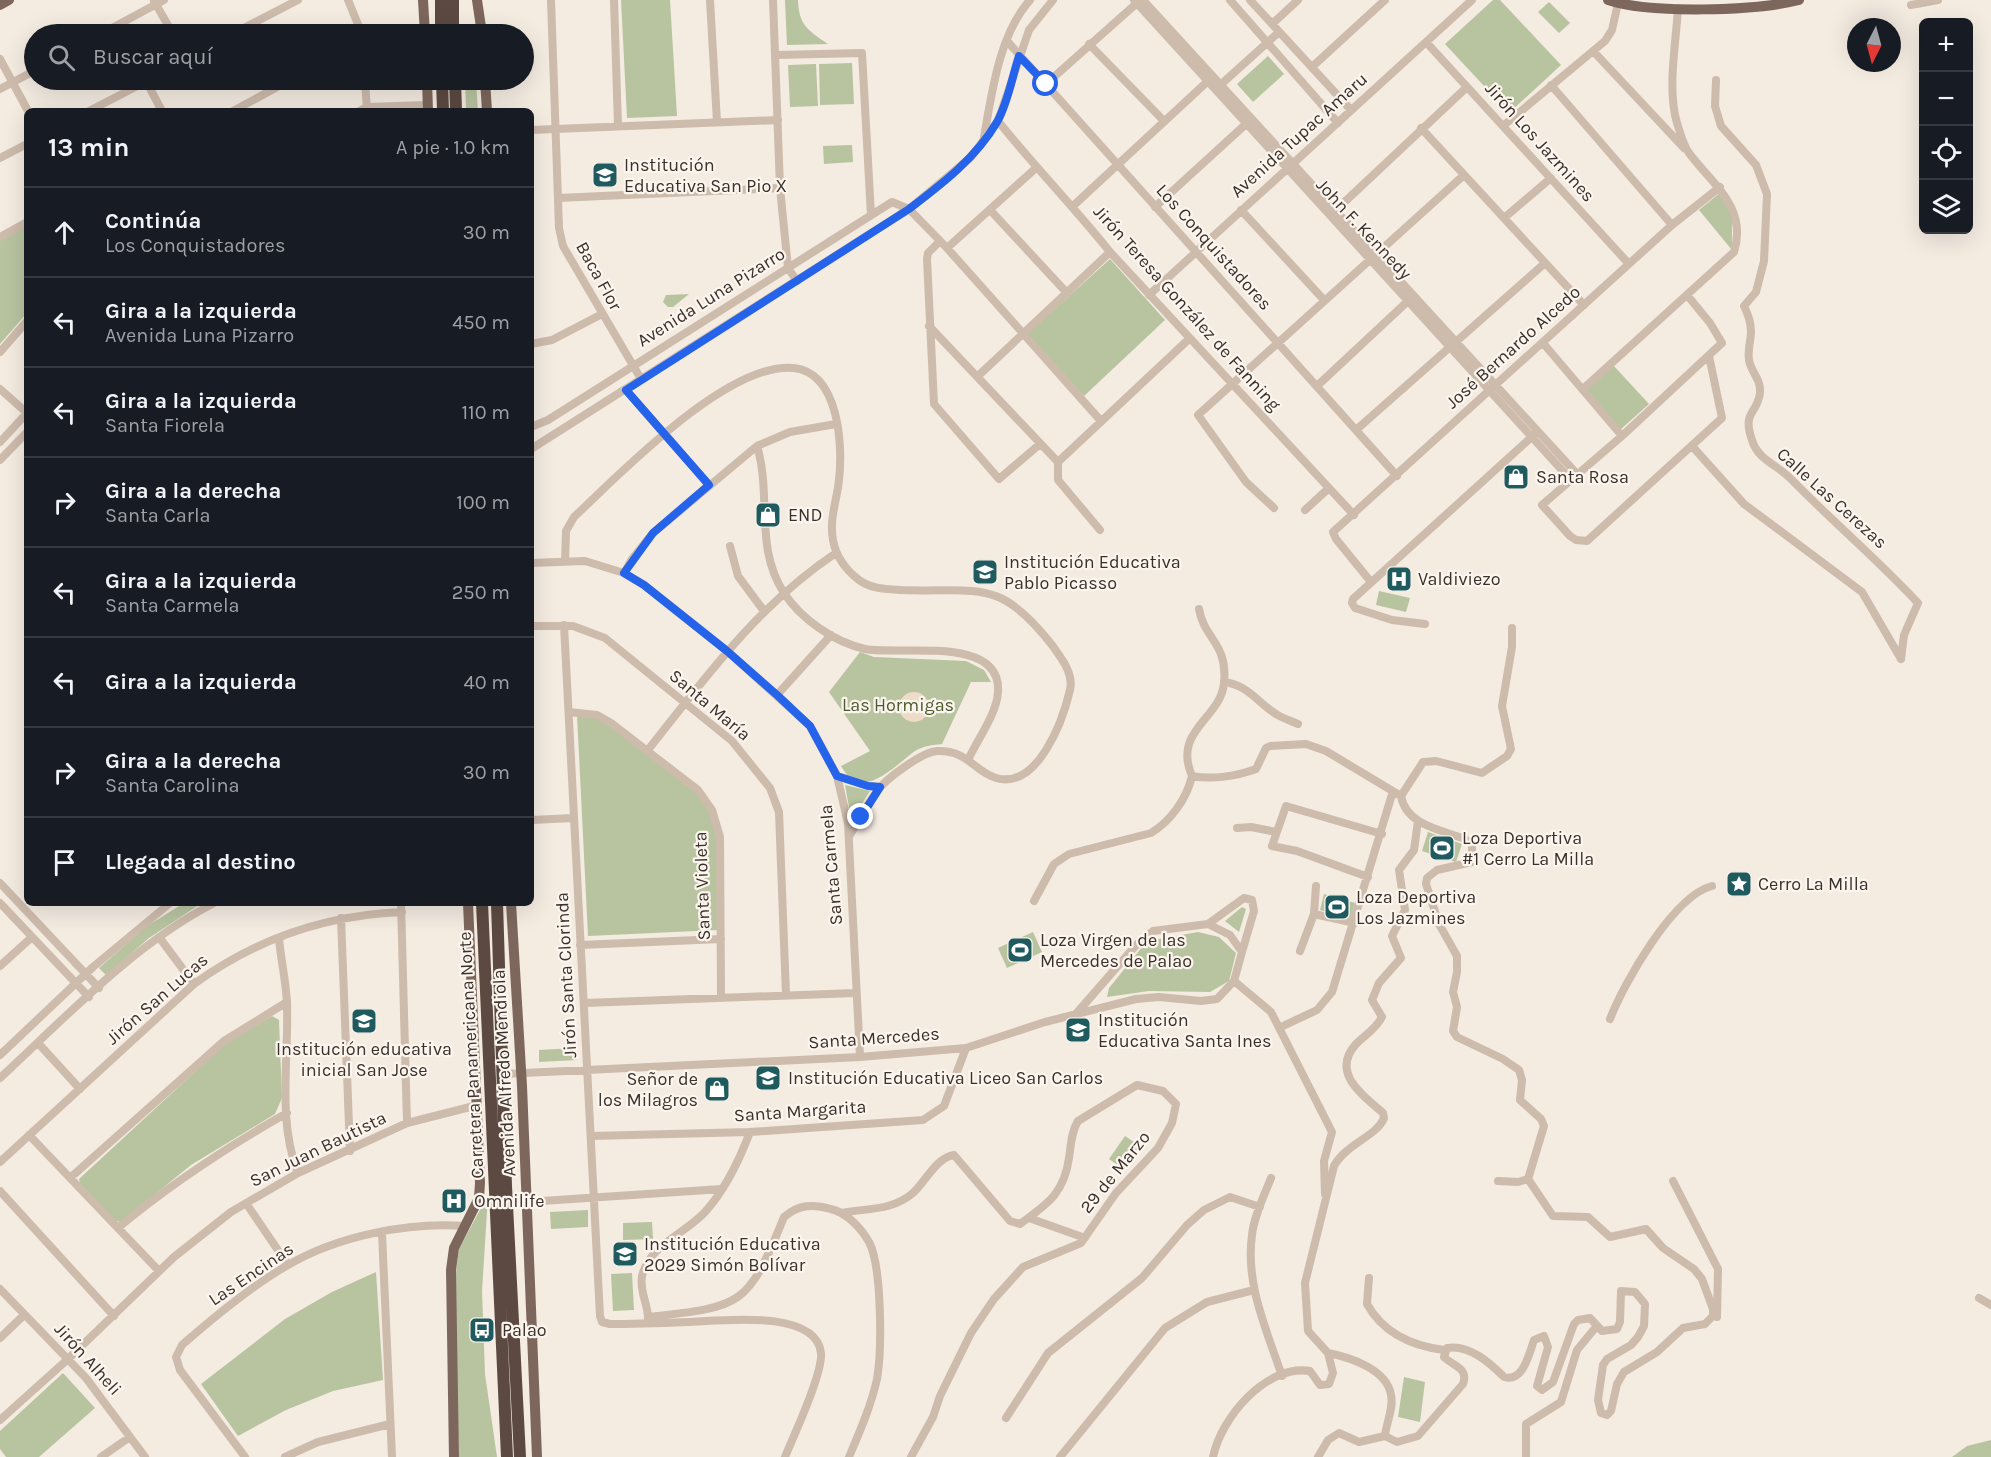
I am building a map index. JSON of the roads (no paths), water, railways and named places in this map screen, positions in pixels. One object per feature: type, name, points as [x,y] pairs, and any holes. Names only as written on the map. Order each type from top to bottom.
[{"type":"highway","points":[[441,0],[441,24]]},
{"type":"highway","points":[[453,0],[453,24]]},
{"type":"highway","points":[[442,90],[442,108]]},
{"type":"highway","points":[[455,90],[456,108]]},
{"type":"highway","name":"Carretera Panamericana Norte","points":[[482,906],[507,1457]]},
{"type":"highway","name":"Carretera Panamericana Norte","points":[[497,906],[502,1074],[520,1457]]},
{"type":"main road","points":[[0,5],[9,0]]},
{"type":"main road","points":[[423,0],[424,24]]},
{"type":"main road","points":[[1613,2],[1678,8],[1727,8],[1799,0]]},
{"type":"main road","points":[[480,3],[481,24]]},
{"type":"main road","points":[[427,90],[428,108]]},
{"type":"main road","points":[[486,90],[488,108]]},
{"type":"main road","name":"Avenida Alfredo Mendiola","points":[[465,1226],[479,1198],[480,1183],[468,906]]},
{"type":"main road","name":"Avenida Alfredo Mendiola","points":[[512,906],[537,1457]]},
{"type":"main road","points":[[454,1457],[451,1270],[454,1248],[465,1226]]},
{"type":"street","points":[[251,24],[298,0]]},
{"type":"street","points":[[348,0],[358,24]]},
{"type":"street","name":"Baca Flor","points":[[551,0],[558,198],[563,246],[641,379]]},
{"type":"street","points":[[614,0],[618,126]]},
{"type":"street","points":[[710,0],[717,122]]},
{"type":"street","points":[[772,0],[780,188],[788,268],[797,281]]},
{"type":"street","name":"Avenida Luna Pizarro","points":[[983,142],[1007,41],[1014,21],[1030,0]]},
{"type":"street","name":"Avenida Luna Pizarro","points":[[534,447],[909,209],[952,175],[983,142],[998,121],[1029,30],[1053,0]]},
{"type":"street","points":[[1230,0],[1338,123]]},
{"type":"street","points":[[1250,0],[1351,110]]},
{"type":"street","points":[[1272,24],[1298,0]]},
{"type":"street","points":[[1312,67],[1385,0]]},
{"type":"street","name":"Avenida Tupac Amaru","points":[[1149,295],[1472,0]]},
{"type":"street","points":[[1911,5],[1938,0]]},
{"type":"street","points":[[118,24],[158,1],[168,24]]},
{"type":"street","points":[[1046,84],[1138,1]]},
{"type":"street","name":"John F. Kennedy","points":[[1138,1],[1208,81],[1218,88],[1246,124],[1336,210],[1408,301],[1452,343]]},
{"type":"street","name":"John F. Kennedy","points":[[1138,1],[1574,477]]},
{"type":"street","points":[[1503,126],[1594,52],[1612,30],[1613,2]]},
{"type":"street","points":[[1678,8],[1673,102],[1687,152]]},
{"type":"street","points":[[1218,88],[1279,32]]},
{"type":"street","name":"Los Conquistadores","points":[[1007,41],[1397,476]]},
{"type":"street","name":"Jirón Los Jazmines","points":[[1426,42],[1629,264]]},
{"type":"street","points":[[1089,44],[1163,120]]},
{"type":"street","points":[[1582,390],[1734,252],[1737,240],[1731,204],[1720,187],[1594,52]]},
{"type":"street","points":[[775,56],[862,53],[871,215]]},
{"type":"street","points":[[0,59],[26,108]]},
{"type":"street","points":[[0,89],[24,76]]},
{"type":"street","name":"Calle Las Cerezas","points":[[1692,446],[1744,504],[1862,592],[1901,659],[1904,635],[1918,603],[1887,568],[1867,554],[1788,476],[1756,451],[1748,417],[1760,395],[1759,380],[1749,361],[1752,331],[1744,306],[1756,292],[1764,261],[1767,194],[1756,165],[1721,126],[1715,106],[1716,80]]},
{"type":"street","points":[[1073,206],[1163,120],[1208,81]]},
{"type":"street","points":[[1551,85],[1672,225]]},
{"type":"street","points":[[1336,210],[1467,87]]},
{"type":"street","points":[[95,108],[128,90]]},
{"type":"street","points":[[152,90],[161,108]]},
{"type":"street","points":[[239,108],[272,90]]},
{"type":"street","points":[[364,108],[365,90]]},
{"type":"street","points":[[534,129],[778,120]]},
{"type":"street","name":"Jirón Teresa González de Fanning","points":[[998,121],[1110,252],[1354,515]]},
{"type":"street","points":[[1155,207],[1246,124]]},
{"type":"street","points":[[1421,128],[1584,305]]},
{"type":"street","points":[[0,158],[24,146]]},
{"type":"street","points":[[947,248],[991,211],[1036,168]]},
{"type":"street","points":[[1274,508],[1246,482],[1198,417],[1231,383],[1464,175]]},
{"type":"street","points":[[1504,218],[1551,178]]},
{"type":"street","name":"José Bernardo Alcedo","points":[[1371,582],[1333,535],[1333,532],[1672,225],[1720,187]]},
{"type":"street","points":[[558,198],[780,188]]},
{"type":"street","name":"Avenida Luna Pizarro","points":[[534,426],[548,420],[892,202],[909,209]]},
{"type":"street","points":[[909,209],[947,248],[1101,421]]},
{"type":"street","points":[[1241,210],[1324,300]]},
{"type":"street","points":[[991,211],[1067,292]]},
{"type":"street","points":[[0,237],[24,224]]},
{"type":"street","points":[[940,241],[927,256],[934,404],[943,418],[999,479],[1040,444]]},
{"type":"street","points":[[978,376],[1110,252]]},
{"type":"street","points":[[1356,430],[1545,263]]},
{"type":"street","points":[[1687,295],[1721,338],[1722,343],[1622,436],[1542,505],[1570,536],[1576,540],[1587,541],[1722,418],[1709,356]]},
{"type":"street","points":[[1317,386],[1408,301]]},
{"type":"street","points":[[534,343],[552,340],[602,314]]},
{"type":"street","points":[[0,352],[24,324]]},
{"type":"street","points":[[929,326],[1058,462],[1058,480],[1100,531]]},
{"type":"street","points":[[1058,462],[1190,338]]},
{"type":"street","points":[[1543,343],[1622,436]]},
{"type":"street","points":[[565,562],[566,531],[574,517],[664,434],[737,382],[782,368],[804,371],[820,381],[832,400],[836,424],[839,480],[831,531],[836,553],[847,570],[864,583],[884,589],[972,590],[997,594],[1022,611],[1065,663],[1071,684],[1070,693],[1051,741],[1036,765],[1017,777],[1006,779],[983,771],[969,758],[936,751],[924,754],[880,787],[849,837]]},
{"type":"street","points":[[0,389],[24,410]]},
{"type":"street","points":[[626,390],[709,485]]},
{"type":"street","points":[[0,442],[24,416]]},
{"type":"street","points":[[624,573],[653,533],[757,446],[790,432],[836,424]]},
{"type":"street","points":[[1425,624],[1392,620],[1355,608],[1352,603],[1371,582],[1535,434]]},
{"type":"street","points":[[0,460],[24,435]]},
{"type":"street","points":[[757,446],[764,478],[765,547],[784,592],[808,619],[831,634],[866,649],[964,652],[986,662],[998,684],[998,693],[969,758]]},
{"type":"street","points":[[1305,510],[1329,488]]},
{"type":"street","points":[[730,546],[738,576],[765,610]]},
{"type":"street","points":[[648,750],[727,651],[765,610],[810,570],[836,553]]},
{"type":"street","name":"Santa Carmela","points":[[534,563],[585,561],[624,573],[644,585],[727,651],[810,726],[837,776],[849,837],[860,1057]]},
{"type":"street","points":[[1034,901],[1054,864],[1069,854],[1151,833],[1160,828],[1188,790],[1192,776],[1189,769],[1189,746],[1192,733],[1219,698],[1224,682],[1221,650],[1199,609]]},
{"type":"street","name":"Santa María","points":[[534,626],[564,625],[590,630],[605,638],[732,741],[770,788],[779,812],[786,995]]},
{"type":"street","name":"Jirón Santa Clorinda","points":[[564,625],[600,1316],[603,1322],[610,1324],[648,1320]]},
{"type":"street","points":[[1401,796],[1423,762],[1436,761],[1482,773],[1507,756],[1511,749],[1511,742],[1502,706],[1510,661],[1512,628]]},
{"type":"street","points":[[777,695],[831,634]]},
{"type":"street","points":[[1224,682],[1236,683],[1251,692],[1276,714],[1298,723]]},
{"type":"street","name":"Santa Violeta","points":[[569,712],[597,715],[648,750],[698,790],[716,821],[720,837],[721,997]]},
{"type":"street","points":[[1192,776],[1204,778],[1244,773],[1256,769],[1266,748],[1270,746],[1306,744],[1345,761],[1401,796],[1408,814],[1418,821],[1472,844],[1472,862],[1437,870],[1427,878],[1426,884],[1439,924],[1457,956],[1453,992],[1457,1007],[1453,1031],[1457,1037],[1503,1059],[1519,1070],[1522,1080],[1520,1100],[1541,1119],[1544,1126],[1528,1179]]},
{"type":"street","points":[[837,776],[868,786],[880,787]]},
{"type":"street","points":[[1281,1027],[1317,1010],[1328,1000],[1355,922],[1393,791]]},
{"type":"street","points":[[1368,877],[1308,855],[1272,846],[1276,832],[1286,806],[1382,834]]},
{"type":"street","points":[[534,820],[574,818]]},
{"type":"street","points":[[1213,1457],[1221,1429],[1235,1410],[1265,1383],[1303,1370],[1310,1371],[1320,1385],[1329,1384],[1333,1373],[1328,1353],[1308,1331],[1305,1283],[1334,1166],[1342,1152],[1382,1123],[1384,1118],[1383,1113],[1347,1077],[1346,1066],[1356,1045],[1380,1023],[1382,1017],[1372,1000],[1379,983],[1401,958],[1392,936],[1405,910],[1399,870],[1414,850],[1418,821]]},
{"type":"street","points":[[1237,828],[1251,827],[1276,832]]},
{"type":"street","points":[[0,883],[99,988]]},
{"type":"street","points":[[1300,951],[1314,914],[1316,886]]},
{"type":"street","points":[[1610,1019],[1649,944],[1697,892],[1712,886]]},
{"type":"street","points":[[1075,1015],[1137,944],[1153,931],[1208,924],[1244,898],[1252,900],[1254,911],[1234,981],[1261,1002],[1281,1027],[1332,1132],[1324,1161],[1326,1197]]},
{"type":"street","points":[[0,903],[89,997]]},
{"type":"street","points":[[0,1055],[85,974],[166,906]]},
{"type":"street","points":[[0,1078],[159,937],[209,906]]},
{"type":"street","points":[[402,907],[407,1123]]},
{"type":"street","name":"Jirón San Lucas","points":[[0,1162],[194,984],[225,962],[260,944],[279,939],[301,928],[402,907]]},
{"type":"street","points":[[1314,914],[1355,922]]},
{"type":"street","points":[[341,918],[350,1151]]},
{"type":"street","points":[[1208,924],[1230,935],[1242,952]]},
{"type":"street","points":[[0,966],[32,937]]},
{"type":"street","points":[[159,937],[194,984]]},
{"type":"street","points":[[279,939],[286,1002],[287,1113],[293,1161],[298,1173]]},
{"type":"street","points":[[580,945],[721,939]]},
{"type":"street","name":"Santa Mercedes","points":[[502,1074],[860,1057],[966,1048],[1045,1022],[1146,997],[1210,1000],[1221,996],[1234,981]]},
{"type":"street","points":[[1098,991],[1105,1006]]},
{"type":"street","points":[[585,1003],[855,993]]},
{"type":"street","points":[[70,1178],[224,1041],[286,1002]]},
{"type":"street","points":[[38,1043],[80,1089]]},
{"type":"street","name":"Santa Margarita","points":[[591,1136],[750,1132],[923,1120],[936,1114],[944,1106],[966,1048]]},
{"type":"street","name":"29 de Marzo","points":[[910,1457],[933,1417],[963,1349],[994,1299],[1023,1267],[1081,1243],[1116,1193],[1158,1148],[1170,1126],[1176,1104],[1163,1090],[1144,1085],[1133,1086],[1078,1121],[1073,1131],[1063,1184],[1051,1200],[1029,1218]]},
{"type":"street","name":"San Juan Bautista","points":[[0,1420],[114,1316],[159,1271],[191,1243],[246,1203],[298,1173],[407,1123],[478,1105]]},
{"type":"street","points":[[118,1227],[211,1157],[287,1113]]},
{"type":"street","points":[[648,1320],[641,1286],[650,1259],[669,1239],[696,1221],[722,1189],[736,1165],[750,1132]]},
{"type":"street","points":[[29,1135],[159,1271]]},
{"type":"street","points":[[841,1213],[880,1209],[901,1201],[912,1193],[942,1160],[954,1155],[958,1156],[1010,1221],[1020,1224],[1029,1218],[1085,1238]]},
{"type":"street","points":[[1271,1178],[1252,1235],[1254,1290],[1282,1376]]},
{"type":"street","points":[[1498,1181],[1518,1182],[1528,1179]]},
{"type":"street","points":[[1369,1278],[1367,1304],[1386,1325],[1407,1341],[1444,1350],[1451,1347],[1477,1355],[1486,1359],[1504,1377],[1515,1377],[1520,1374],[1534,1340],[1544,1336],[1548,1347],[1536,1382],[1536,1386],[1542,1390],[1553,1382],[1574,1324],[1584,1317],[1590,1318],[1602,1331],[1617,1329],[1620,1322],[1621,1291],[1635,1292],[1646,1304],[1644,1326],[1631,1345],[1607,1359],[1603,1365],[1598,1400],[1601,1413],[1607,1415],[1611,1411],[1617,1384],[1624,1372],[1657,1352],[1683,1328],[1711,1321],[1713,1309],[1702,1279],[1694,1269],[1663,1248],[1650,1233],[1643,1229],[1610,1237],[1588,1217],[1556,1217],[1528,1179]]},
{"type":"street","points":[[1673,1181],[1718,1269],[1717,1317],[1705,1324]]},
{"type":"street","points":[[527,1202],[722,1189]]},
{"type":"street","points":[[0,1191],[114,1316]]},
{"type":"street","points":[[1006,1418],[1048,1353],[1142,1278],[1187,1225],[1204,1210],[1230,1197],[1260,1207]]},
{"type":"street","points":[[246,1203],[288,1265]]},
{"type":"street","points":[[648,1320],[718,1306],[739,1298],[757,1279],[784,1217],[791,1210],[812,1205],[841,1213],[856,1224],[869,1242],[875,1265],[880,1356],[876,1382],[866,1418],[849,1457]]},
{"type":"street","name":"Las Encinas","points":[[245,1457],[184,1375],[176,1357],[182,1345],[288,1265],[335,1244],[382,1233],[442,1225],[465,1226]]},
{"type":"street","points":[[382,1233],[392,1457]]},
{"type":"street","name":"Jirón Alheli","points":[[0,1289],[96,1390],[145,1457]]},
{"type":"street","points":[[1060,1457],[1165,1328],[1207,1302],[1254,1290]]},
{"type":"street","points":[[1979,1298],[1991,1305]]},
{"type":"street","points":[[0,1338],[24,1315]]},
{"type":"street","points":[[648,1320],[759,1319],[787,1324],[813,1337],[820,1349],[819,1366],[785,1457]]},
{"type":"street","points":[[1526,1457],[1527,1424],[1561,1402],[1577,1350],[1596,1327]]},
{"type":"street","points":[[1318,1457],[1328,1440],[1339,1433],[1359,1442],[1385,1436],[1397,1442],[1418,1436],[1463,1384],[1464,1373],[1446,1360],[1444,1350]]},
{"type":"street","points":[[1328,1353],[1353,1359],[1374,1372],[1387,1385],[1391,1403],[1385,1436]]},
{"type":"street","points":[[285,1457],[318,1442],[390,1424]]},
{"type":"street","points":[[101,1457],[130,1437]]},
{"type":"place","name":"Institución Educativa San Pio X","points":[[605,175]]},
{"type":"place","name":"Santa Rosa","points":[[1516,477]]},
{"type":"place","name":"END","points":[[768,515]]},
{"type":"place","name":"Institución Educativa Pablo Picasso","points":[[985,572]]},
{"type":"place","name":"Valdiviezo","points":[[1399,579]]},
{"type":"place","name":"Loza Deportiva #1 Cerro La Milla","points":[[1442,848]]},
{"type":"place","name":"Cerro La Milla","points":[[1739,884]]},
{"type":"place","name":"Loza Deportiva Los Jazmines","points":[[1337,907]]},
{"type":"place","name":"Loza Virgen de las Mercedes de Palao","points":[[1020,950]]},
{"type":"place","name":"Institución educativa inicial San Jose","points":[[364,1021]]},
{"type":"place","name":"Institución Educativa Santa Ines","points":[[1078,1030]]},
{"type":"place","name":"Institución Educativa Liceo San Carlos","points":[[768,1078]]},
{"type":"place","name":"Señor de los Milagros","points":[[717,1089]]},
{"type":"place","name":"Omnilife","points":[[454,1201]]},
{"type":"place","name":"Institución Educativa 2029 Simón Bolívar","points":[[625,1254]]},
{"type":"place","name":"Palao","points":[[482,1330]]},
{"type":"park label","name":"Las Hormigas","points":[[898,705]]}]
